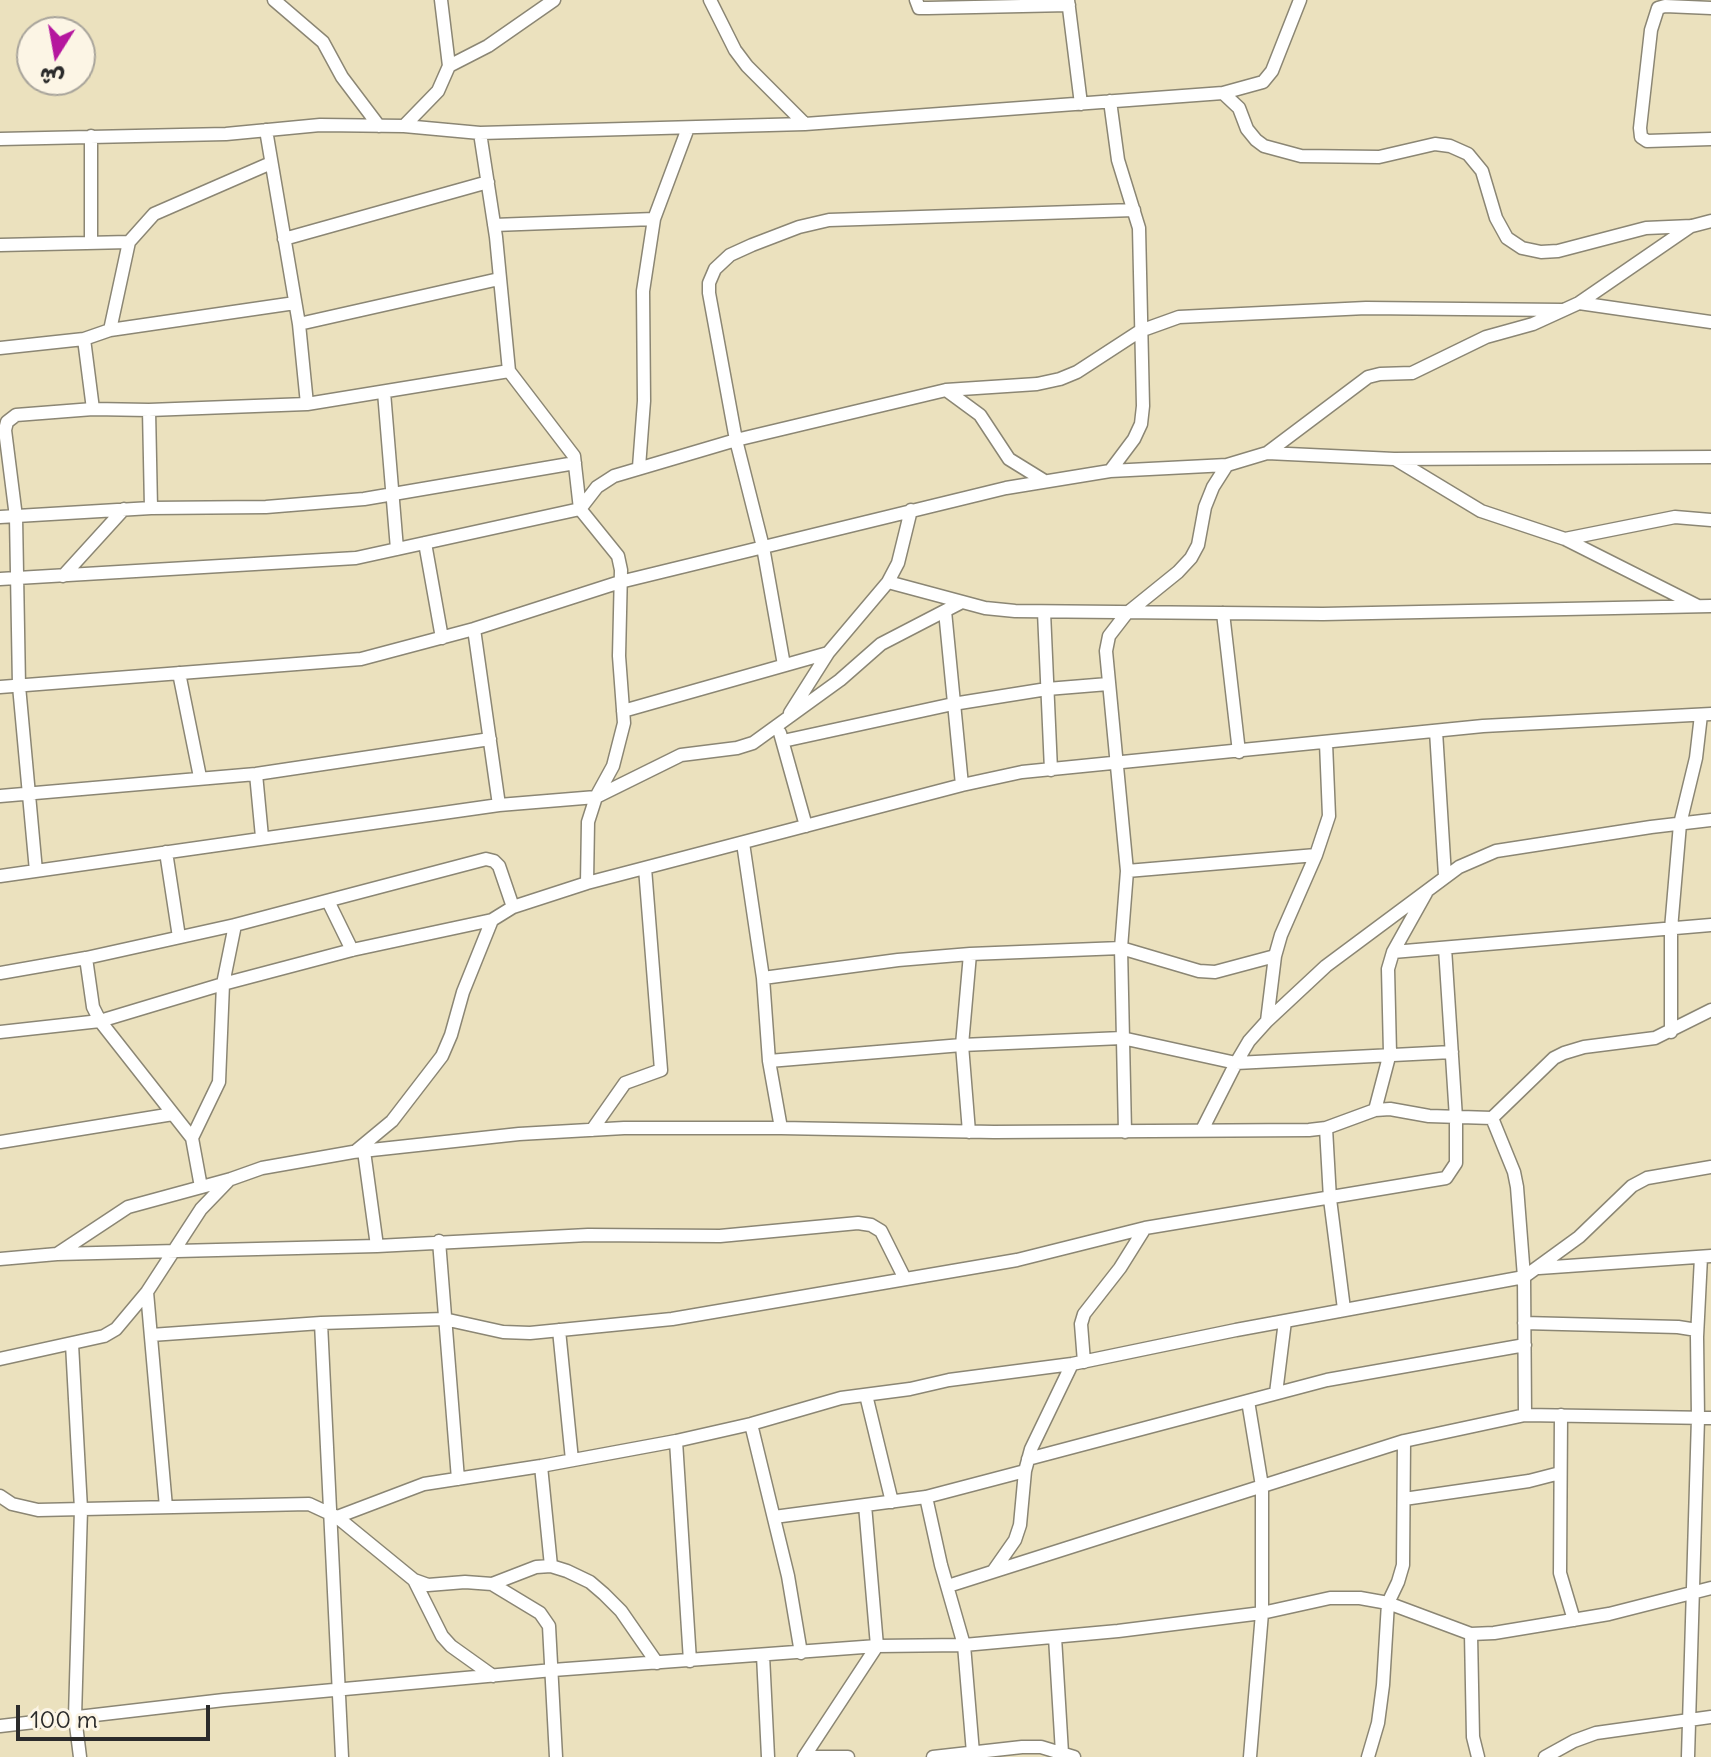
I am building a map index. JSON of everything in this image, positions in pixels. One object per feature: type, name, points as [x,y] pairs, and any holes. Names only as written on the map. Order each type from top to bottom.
[{"type":"street","points":[[274,0],[323,42],[342,77],[379,126]]},
{"type":"street","points":[[404,126],[438,91],[449,66],[441,0]]},
{"type":"street","points":[[449,66],[488,46],[554,0]]},
{"type":"street","points":[[710,0],[735,50],[747,66],[805,124]]},
{"type":"street","points":[[916,0],[919,8],[1068,2],[1081,104]]},
{"type":"street","points":[[0,139],[226,134],[320,125],[404,126],[480,133],[805,124],[1223,93],[1263,82],[1272,71],[1300,0]]},
{"type":"street","points":[[1711,8],[1658,8],[1651,30],[1640,128],[1641,137],[1647,141],[1711,139]]},
{"type":"street","points":[[1223,93],[1239,108],[1247,129],[1256,140],[1264,146],[1301,156],[1379,157],[1435,144],[1450,146],[1468,154],[1482,171],[1496,218],[1507,238],[1522,248],[1541,252],[1558,251],[1646,228],[1692,226],[1711,221]]},
{"type":"street","points":[[1110,101],[1118,160],[1134,210],[1141,247],[1143,406],[1141,424],[1134,439],[1110,471]]},
{"type":"street","points":[[639,467],[644,401],[643,291],[654,219],[688,128]]},
{"type":"street","points":[[266,130],[299,324],[307,404]]},
{"type":"street","points":[[480,133],[494,225],[509,371],[574,456],[580,509],[618,556],[622,733],[613,766],[596,797],[588,822],[587,883]]},
{"type":"street","points":[[91,136],[91,241]]},
{"type":"street","points":[[110,330],[129,242],[154,214],[271,163]]},
{"type":"street","points":[[284,239],[488,182]]},
{"type":"street","points":[[784,665],[763,547],[736,440],[709,293],[709,283],[715,269],[730,255],[799,227],[829,220],[1134,210]]},
{"type":"street","points":[[494,225],[654,219]]},
{"type":"street","points":[[1267,453],[1368,377],[1412,373],[1486,337],[1533,324],[1579,303],[1692,226]]},
{"type":"street","points":[[0,245],[129,242]]},
{"type":"street","points":[[299,324],[499,279]]},
{"type":"street","points":[[0,348],[84,339],[110,330],[295,303]]},
{"type":"street","points":[[1579,303],[1711,322]]},
{"type":"street","points":[[0,579],[356,558],[580,509],[597,487],[614,476],[639,467],[736,440],[946,390],[1037,384],[1060,379],[1077,372],[1140,331],[1164,321],[1194,315],[1366,308],[1562,310]]},
{"type":"street","points":[[84,339],[93,409]]},
{"type":"street","points":[[36,871],[19,686],[16,517],[5,430],[7,422],[16,415],[93,409],[307,404],[509,371]]},
{"type":"street","points":[[946,390],[980,415],[1009,459],[1043,480]]},
{"type":"street","points":[[384,392],[397,549]]},
{"type":"street","points":[[149,410],[151,508]]},
{"type":"street","points":[[0,687],[361,659],[474,629],[620,582],[1043,480],[1110,471],[1227,465],[1267,453],[1394,459],[1711,457]]},
{"type":"street","points":[[1394,459],[1481,511],[1565,539],[1706,607]]},
{"type":"street","points":[[0,517],[124,509],[266,507],[393,495],[575,463]]},
{"type":"street","points":[[1125,1132],[1121,948],[1127,871],[1106,651],[1109,636],[1126,614],[1191,558],[1198,545],[1205,507],[1227,465]]},
{"type":"street","points":[[63,576],[124,509]]},
{"type":"street","points":[[806,826],[783,741],[782,722],[828,653],[888,582],[898,563],[911,510]]},
{"type":"street","points":[[1565,539],[1675,517],[1711,520]]},
{"type":"street","points":[[425,543],[442,638]]},
{"type":"street","points":[[888,582],[985,608],[1044,612],[1354,614],[1706,607]]},
{"type":"street","points":[[0,876],[499,805],[596,797],[681,755],[753,743],[840,680],[881,644],[962,602]]},
{"type":"street","points":[[945,611],[962,785]]},
{"type":"street","points":[[1044,612],[1051,770]]},
{"type":"street","points":[[1223,613],[1239,752]]},
{"type":"street","points":[[474,629],[499,805]]},
{"type":"street","points":[[623,711],[828,653]]},
{"type":"street","points":[[179,673],[200,777]]},
{"type":"street","points":[[783,741],[953,704],[1047,689],[1108,684]]},
{"type":"street","points":[[0,1032],[100,1021],[352,950],[492,920],[513,907],[587,883],[1022,772],[1118,765],[1483,726],[1706,714],[1680,824],[1671,929],[1671,1032]]},
{"type":"street","points":[[1436,731],[1445,876]]},
{"type":"street","points":[[0,796],[256,774],[490,739]]},
{"type":"street","points":[[1267,1021],[1275,956],[1281,935],[1316,855],[1329,816],[1326,743]]},
{"type":"street","points":[[256,774],[262,837]]},
{"type":"street","points":[[1202,1130],[1249,1041],[1267,1021],[1326,966],[1445,876],[1478,857],[1496,851],[1711,820]]},
{"type":"street","points":[[743,843],[763,978],[769,1061],[781,1128]]},
{"type":"street","points":[[166,852],[179,937]]},
{"type":"street","points":[[1127,871],[1316,855]]},
{"type":"street","points":[[0,973],[86,958],[235,925],[486,859],[499,866],[513,907]]},
{"type":"street","points":[[592,1130],[625,1083],[661,1070],[645,868]]},
{"type":"street","points":[[1375,1110],[1390,1053],[1388,969],[1393,952],[1429,887]]},
{"type":"street","points":[[328,901],[352,950]]},
{"type":"street","points":[[359,1151],[392,1121],[442,1056],[492,920]]},
{"type":"street","points":[[192,1138],[219,1082],[223,984],[235,925]]},
{"type":"street","points":[[1393,952],[1711,925]]},
{"type":"street","points":[[763,978],[970,954],[1121,948],[1199,971],[1215,972],[1275,956]]},
{"type":"street","points":[[151,1335],[321,1323],[444,1319],[503,1332],[530,1333],[672,1319],[1017,1260],[1145,1228],[1446,1178],[1456,1163],[1456,1118],[1445,948]]},
{"type":"street","points":[[969,1132],[962,1045],[970,954]]},
{"type":"street","points":[[86,958],[93,1007],[100,1021],[192,1138],[201,1187]]},
{"type":"street","points":[[57,1254],[128,1207],[262,1168],[359,1151],[519,1134],[781,1128],[1125,1132],[1326,1128],[1375,1110],[1390,1109],[1456,1118],[1492,1118],[1554,1058],[1564,1053],[1584,1047],[1655,1038],[1711,1010]]},
{"type":"street","points":[[769,1061],[962,1045],[1122,1038],[1236,1063],[1452,1052]]},
{"type":"street","points":[[0,1142],[173,1114]]},
{"type":"street","points":[[1492,1118],[1514,1172],[1524,1277],[1525,1415]]},
{"type":"street","points":[[1326,1128],[1330,1199],[1344,1309]]},
{"type":"street","points":[[359,1151],[377,1246]]},
{"type":"street","points":[[334,1515],[414,1487],[676,1441],[751,1424],[841,1398],[1078,1363],[1344,1309],[1524,1277],[1593,1226],[1632,1186],[1647,1178],[1711,1167]]},
{"type":"street","points":[[0,1359],[104,1336],[116,1329],[147,1292],[201,1209],[231,1179]]},
{"type":"street","points":[[0,1259],[57,1254],[377,1246],[588,1235],[720,1236],[858,1223],[881,1231],[905,1279]]},
{"type":"street","points":[[992,1573],[1005,1557],[1020,1525],[1026,1465],[1039,1429],[1078,1363],[1084,1314],[1120,1268],[1145,1228]]},
{"type":"street","points":[[439,1241],[458,1479]]},
{"type":"street","points":[[1536,1268],[1706,1256],[1697,1334],[1704,1418],[1688,1757]]},
{"type":"street","points":[[147,1292],[166,1507]]},
{"type":"street","points":[[1276,1393],[1285,1321]]},
{"type":"street","points":[[321,1323],[334,1515],[342,1757]]},
{"type":"street","points":[[1524,1323],[1678,1327],[1711,1337]]},
{"type":"street","points":[[559,1330],[572,1460]]},
{"type":"street","points":[[72,1344],[81,1509],[75,1717],[80,1757]]},
{"type":"street","points":[[774,1517],[926,1497],[1026,1465],[1327,1380],[1525,1345]]},
{"type":"street","points":[[866,1395],[892,1502]]},
{"type":"street","points":[[1248,1401],[1262,1486],[1262,1613],[1250,1757]]},
{"type":"street","points":[[948,1586],[1404,1441],[1525,1415],[1704,1418]]},
{"type":"street","points":[[1561,1415],[1560,1573],[1574,1620]]},
{"type":"street","points":[[751,1424],[788,1576],[801,1653]]},
{"type":"street","points":[[676,1441],[690,1661]]},
{"type":"street","points":[[1368,1757],[1378,1723],[1383,1685],[1388,1603],[1403,1565],[1404,1441]]},
{"type":"street","points":[[541,1466],[551,1566]]},
{"type":"street","points":[[1404,1499],[1529,1481],[1560,1473]]},
{"type":"street","points":[[0,1496],[12,1504],[38,1510],[298,1503],[319,1507],[334,1515],[414,1580],[428,1585],[465,1582],[492,1584],[536,1567],[551,1566],[590,1582],[621,1611],[657,1663]]},
{"type":"street","points":[[926,1497],[964,1645],[973,1753]]},
{"type":"street","points":[[848,1757],[805,1757],[815,1737],[877,1646],[865,1505]]},
{"type":"street","points":[[414,1580],[442,1636],[493,1676]]},
{"type":"street","points":[[492,1584],[540,1613],[549,1626],[556,1757]]},
{"type":"street","points":[[0,1726],[224,1700],[553,1670],[877,1646],[964,1645],[1055,1637],[1262,1613],[1330,1598],[1360,1598],[1388,1603],[1471,1634],[1494,1633],[1574,1620],[1711,1588]]},
{"type":"street","points":[[1471,1634],[1473,1737],[1478,1757]]},
{"type":"street","points":[[933,1757],[1022,1747],[1041,1747],[1068,1755],[1055,1637]]},
{"type":"street","points":[[763,1655],[768,1757]]},
{"type":"street","points":[[1545,1757],[1596,1733],[1711,1717]]}]
